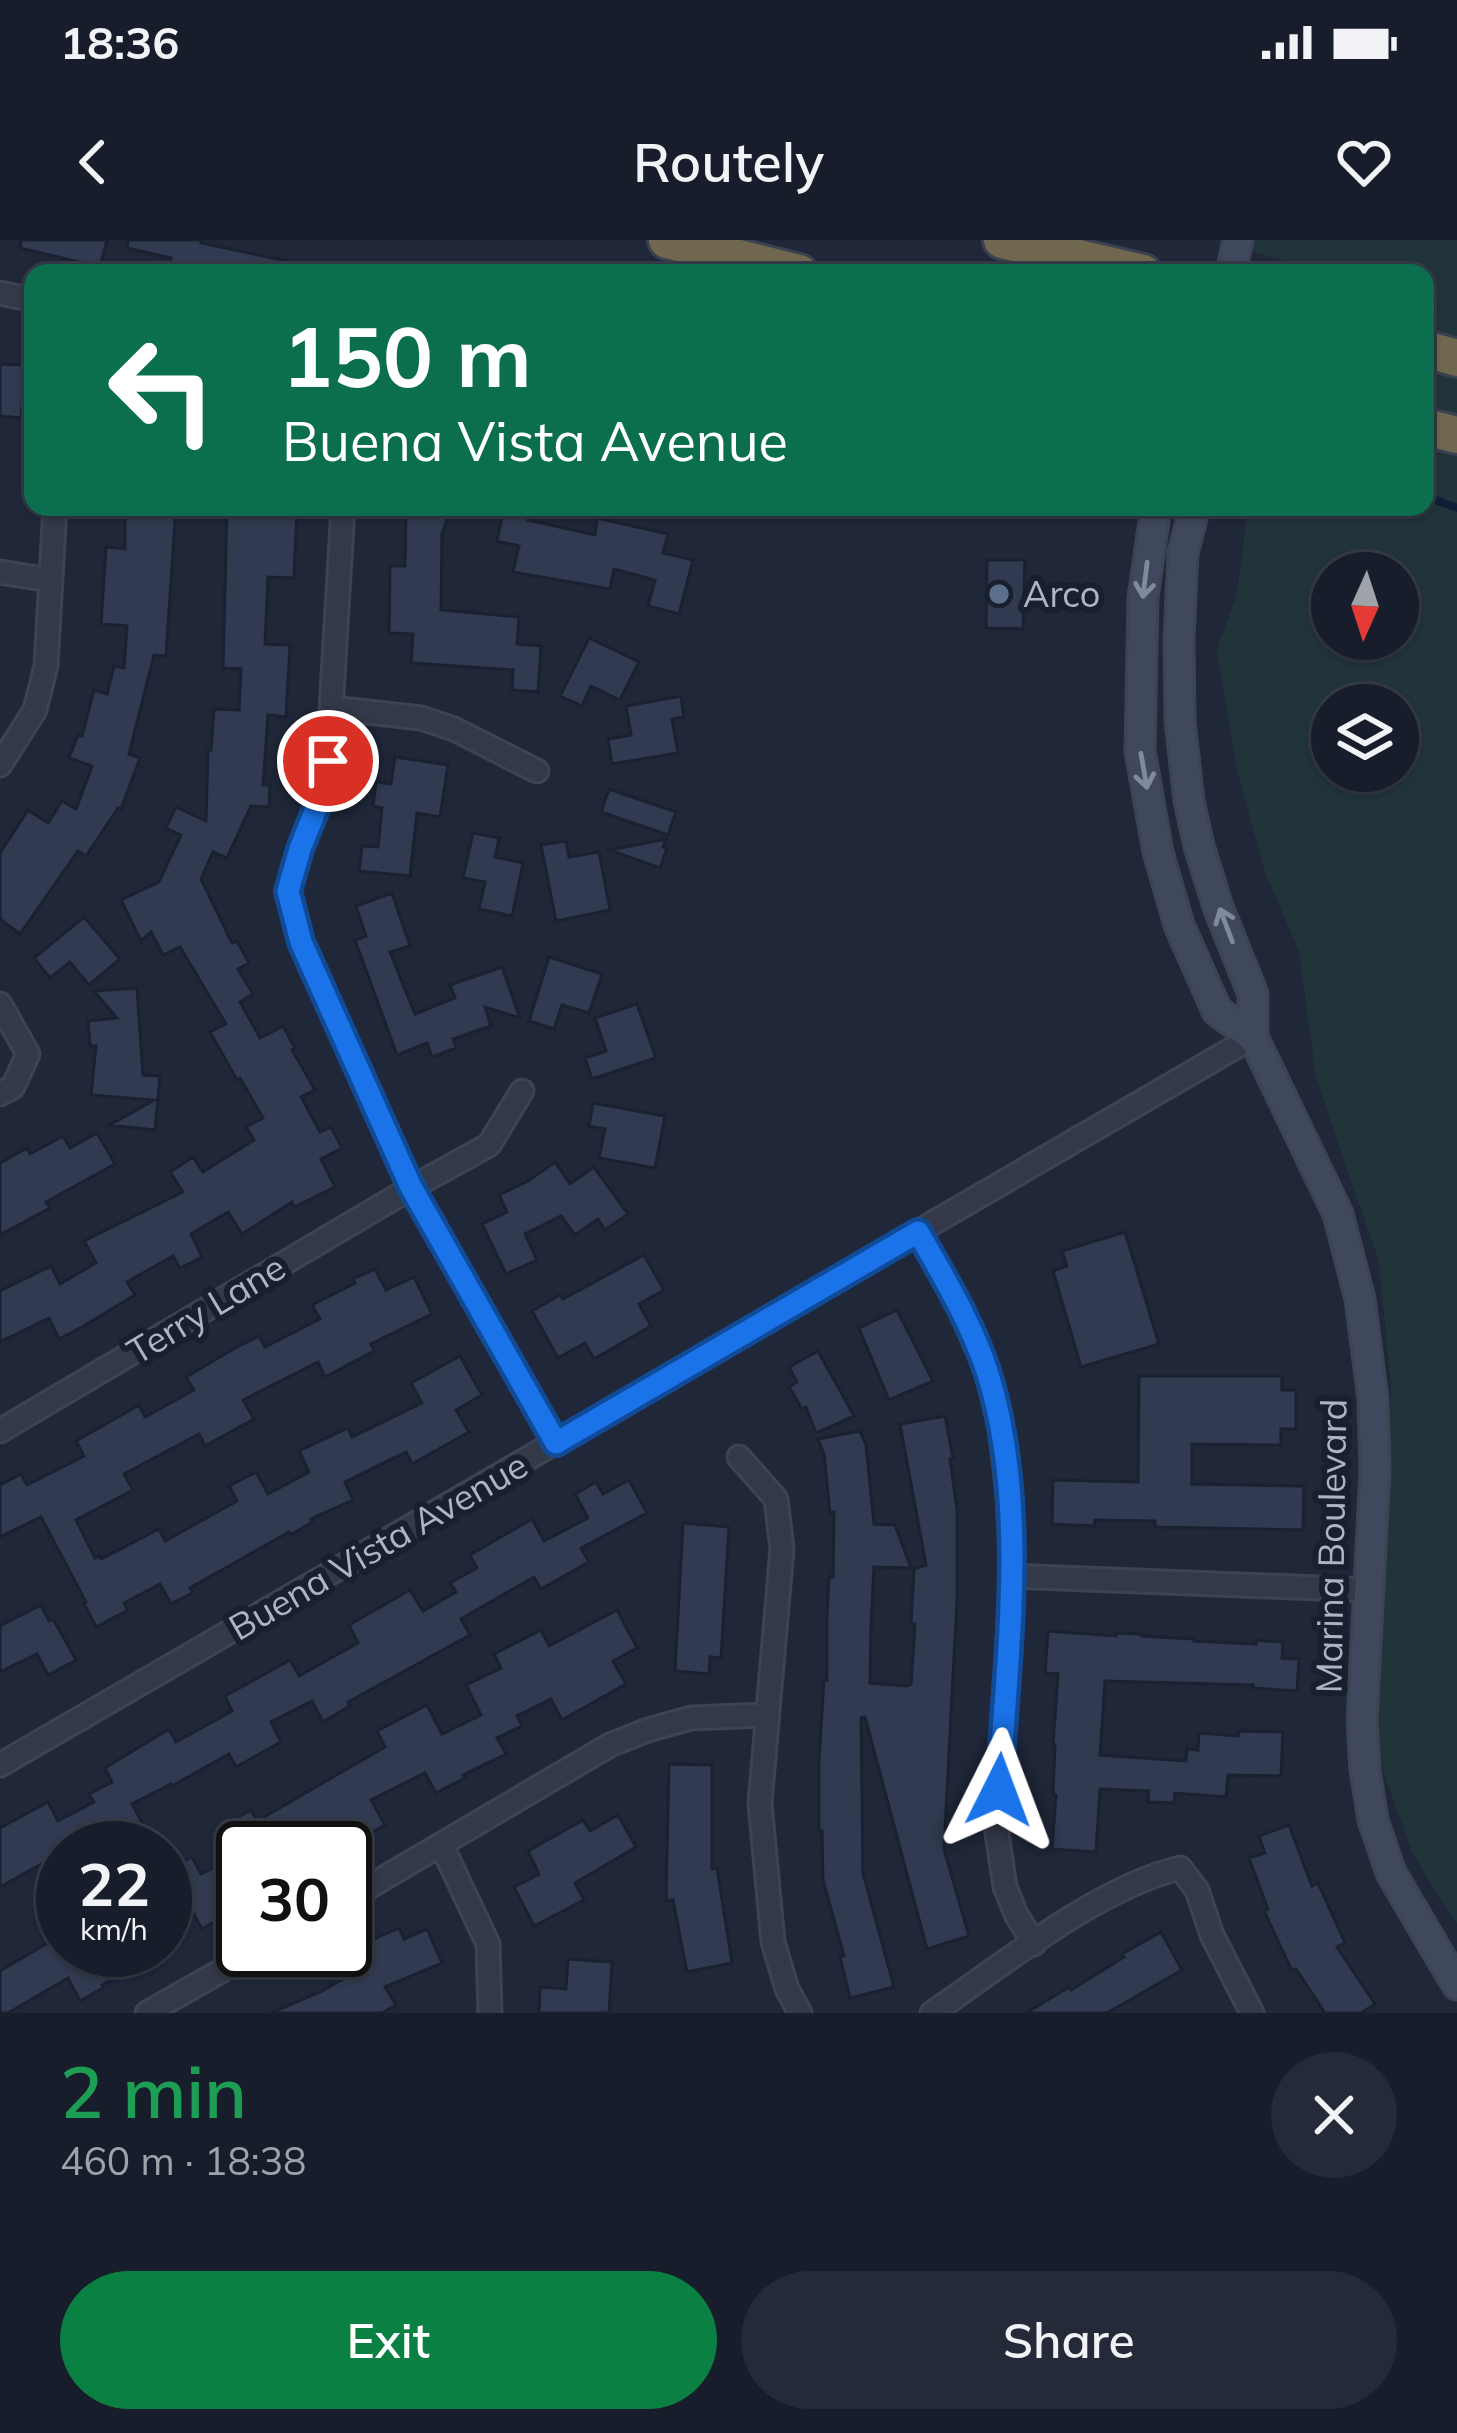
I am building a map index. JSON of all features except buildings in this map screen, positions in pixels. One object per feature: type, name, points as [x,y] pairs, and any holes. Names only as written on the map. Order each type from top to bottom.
[{"type":"highway","points":[[667,240],[763,264]]},
{"type":"highway","points":[[1002,240],[1105,264]]},
{"type":"street","points":[[0,764],[35,710],[46,666],[54,516]]},
{"type":"street","points":[[343,516],[328,761],[288,891],[301,942],[411,1187],[556,1443]]},
{"type":"street","name":"Marina Boulevard","points":[[1155,516],[1143,598],[1140,751],[1158,852],[1179,925],[1216,1011],[1252,1037]]},
{"type":"street","name":"Marina Boulevard","points":[[1193,516],[1180,587],[1180,722],[1189,801],[1198,846],[1252,994],[1252,1037],[1338,1214],[1360,1299],[1373,1399],[1375,1471],[1362,1721],[1365,1770],[1373,1820],[1390,1873],[1457,1985]]},
{"type":"street","points":[[0,572],[50,580]]},
{"type":"street","points":[[1140,655],[1158,658],[1180,722]]},
{"type":"street","points":[[332,707],[421,718],[454,729],[537,771]]},
{"type":"street","points":[[0,1004],[28,1054],[13,1087],[0,1094]]},
{"type":"street","name":"Buena Vista Avenue","points":[[0,1765],[1252,1037]]},
{"type":"street","name":"Terry Lane","points":[[0,1431],[489,1145],[522,1091]]},
{"type":"street","points":[[918,1232],[954,1296],[986,1369],[1000,1426],[1012,1576],[997,1833],[1005,1887],[1034,1944]]},
{"type":"street","points":[[739,1457],[776,1499],[782,1549],[760,1803],[773,1942],[787,1989],[800,2013]]},
{"type":"street","points":[[1012,1576],[1370,1590]]},
{"type":"street","points":[[372,1886],[610,1745],[691,1718],[766,1715]]},
{"type":"street","points":[[442,1846],[488,1944],[490,2013]]},
{"type":"street","points":[[932,2013],[1090,1907],[1148,1876],[1180,1868],[1197,1890],[1212,1935],[1252,2013]]},
{"type":"street","points":[[147,2013],[216,1974]]},
{"type":"shaded area","points":[[1215,240],[1457,240],[1457,1924],[1413,1855],[1373,1742],[1387,1555],[1391,1386],[1379,1262],[1316,1078],[1299,951],[1265,872],[1238,774],[1217,650],[1237,594],[1247,516],[1434,516],[1434,312],[1439,307],[1434,305],[1434,264],[1296,264]]},
{"type":"waterway","points":[[1434,499],[1457,508]]},
{"type":"place","name":"Arco","points":[[999,594]]},
{"type":"route","points":[[328,761],[288,891],[301,942],[411,1187],[556,1443],[918,1232],[954,1296],[986,1369],[1000,1426],[1012,1576],[999,1790]]}]
